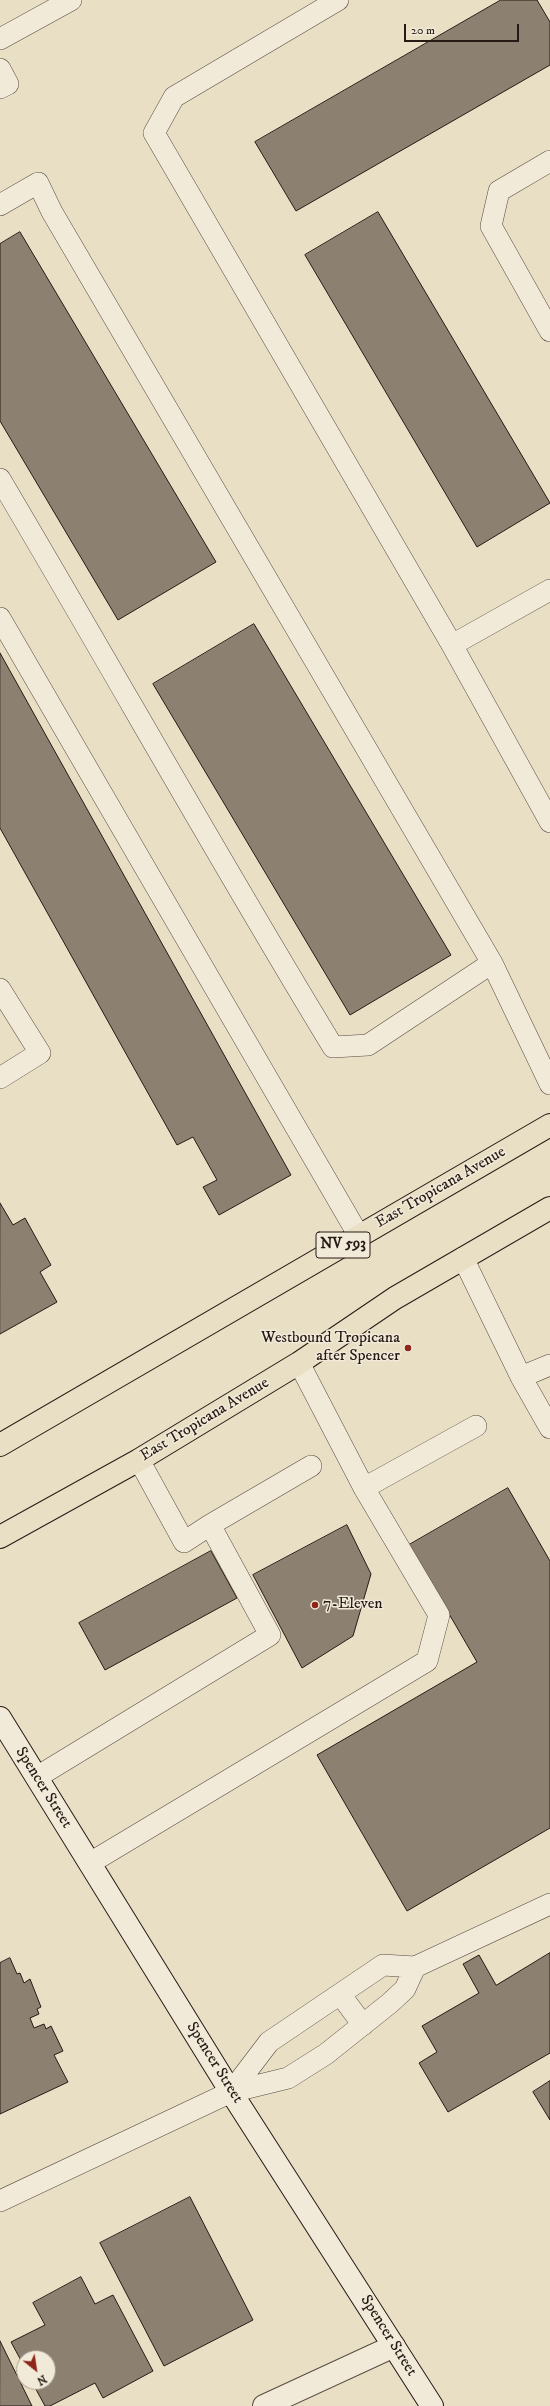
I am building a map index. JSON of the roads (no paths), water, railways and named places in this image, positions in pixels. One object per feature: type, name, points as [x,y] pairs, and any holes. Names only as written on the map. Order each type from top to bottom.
[{"type":"main road","name":"East Tropicana Avenue","points":[[0,1445],[550,1126]]},
{"type":"main road","name":"East Tropicana Avenue","points":[[0,1537],[139,1460],[299,1363],[395,1298],[550,1208]]},
{"type":"street","name":"Spencer Street","points":[[0,1718],[231,2092],[432,2406]]},
{"type":"street","points":[[264,2406],[394,2346]]},
{"type":"lane","points":[[0,39],[70,0]]},
{"type":"lane","points":[[338,0],[174,97],[154,133],[452,645],[550,822]]},
{"type":"lane","points":[[0,69],[8,84],[0,88]]},
{"type":"lane","points":[[550,161],[499,192],[491,226],[550,331]]},
{"type":"lane","points":[[0,206],[38,184],[52,212],[492,963],[550,1084]]},
{"type":"lane","points":[[0,479],[69,595],[199,823],[333,1047],[368,1045],[492,963]]},
{"type":"lane","points":[[452,645],[550,590]]},
{"type":"lane","points":[[0,618],[359,1236]]},
{"type":"lane","points":[[0,989],[40,1053],[0,1078]]},
{"type":"lane","points":[[463,1258],[521,1377],[550,1428]]},
{"type":"lane","points":[[90,1863],[427,1661],[439,1615],[364,1488],[299,1363]]},
{"type":"lane","points":[[521,1377],[550,1365]]},
{"type":"lane","points":[[364,1488],[476,1426]]},
{"type":"lane","points":[[139,1460],[184,1542],[210,1525],[311,1466]]},
{"type":"lane","points":[[37,1777],[270,1635],[210,1525]]},
{"type":"lane","points":[[231,2092],[269,2042],[307,2018],[383,1965],[415,1967],[550,1904]]},
{"type":"lane","points":[[0,2201],[231,2092],[288,2078],[326,2054],[405,1989],[415,1967]]},
{"type":"lane","points":[[340,1994],[363,2025]]},
{"type":"place","name":"Westbound Tropicana after Spencer","points":[[408,1348]]},
{"type":"place","name":"7-Eleven","points":[[315,1605]]}]
